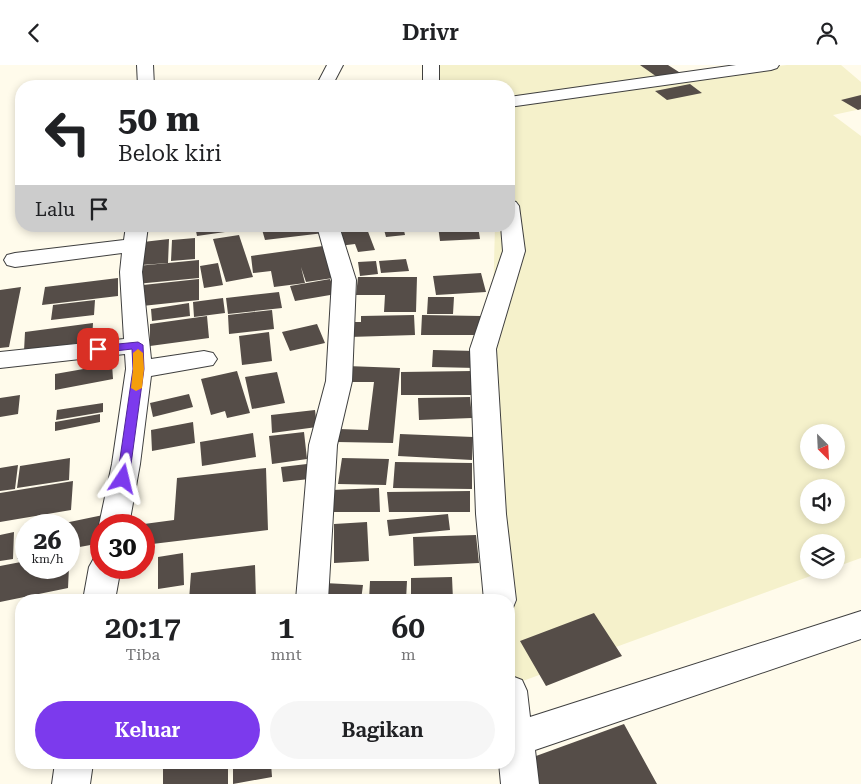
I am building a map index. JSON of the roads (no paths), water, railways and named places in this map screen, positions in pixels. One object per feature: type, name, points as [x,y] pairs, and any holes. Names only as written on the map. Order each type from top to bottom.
[{"type":"street","points":[[145,65],[146,80]]},
{"type":"street","points":[[327,80],[335,65]]},
{"type":"street","points":[[431,65],[431,80]]},
{"type":"street","points":[[678,65],[697,75]]},
{"type":"street","points":[[515,102],[771,65]]},
{"type":"street","points":[[312,594],[322,445],[339,381],[344,279],[330,232]]},
{"type":"street","points":[[499,594],[491,514],[483,349],[514,251],[512,232]]},
{"type":"street","points":[[15,260],[135,236],[131,272],[138,357],[126,464],[116,514]]},
{"type":"street","points":[[0,361],[138,357],[204,359]]},
{"type":"street","points":[[100,594],[103,579]]},
{"type":"street","points":[[515,741],[861,625]]},
{"type":"street","points":[[515,748],[520,784]]},
{"type":"street","points":[[71,784],[73,769]]}]
